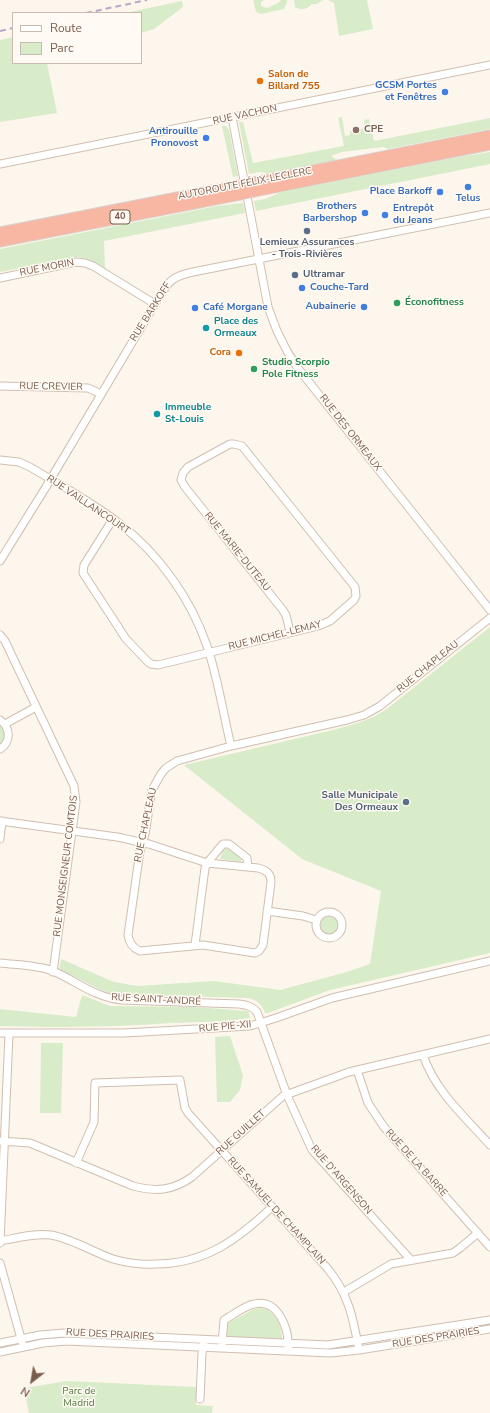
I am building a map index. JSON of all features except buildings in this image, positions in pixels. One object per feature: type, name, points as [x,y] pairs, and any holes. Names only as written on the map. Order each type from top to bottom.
[{"type":"highway","name":"AUTOROUTE FÉLIX-LECLERC","points":[[0,241],[490,136]]},
{"type":"highway","name":"AUTOROUTE FÉLIX-LECLERC","points":[[254,187],[490,144]]},
{"type":"highway","name":"AUTOROUTE FÉLIX-LECLERC","points":[[0,233],[239,190]]},
{"type":"street","name":"RUE VACHON","points":[[0,164],[490,65]]},
{"type":"street","name":"RUE DES ORMEAUX","points":[[232,117],[262,281],[270,314],[277,332],[290,356],[326,404],[490,610]]},
{"type":"street","name":"RUE BARKOFF","points":[[0,561],[155,304],[168,283],[176,276],[490,213]]},
{"type":"street","name":"RUE MORIN","points":[[0,278],[76,262],[83,262],[93,266],[155,304]]},
{"type":"street","name":"RUE CREVIER","points":[[0,386],[88,388],[101,394]]},
{"type":"street","name":"RUE MICHEL-LEMAY","points":[[113,519],[86,562],[83,573],[126,639],[148,662],[155,665],[318,626],[330,621],[354,600],[356,592],[353,583],[242,446],[230,444],[188,468],[182,474]]},
{"type":"street","name":"RUE VAILLANCOURT","points":[[0,460],[23,463],[113,519],[145,546],[173,580],[196,621],[209,653],[231,746]]},
{"type":"street","name":"RUE MARIE-DUTEAU","points":[[182,474],[181,480],[185,487],[282,609],[286,615],[290,632]]},
{"type":"street","name":"RUE CHAPLEAU","points":[[1,821],[117,837],[142,843],[207,863],[248,867],[263,870],[269,873],[271,876],[263,946],[259,951],[255,952],[208,945],[195,945],[140,951],[133,947],[129,942],[128,935],[140,851],[142,843],[145,834],[152,790],[158,779],[166,768],[177,761],[186,758],[364,715],[380,706],[490,618]]},
{"type":"street","name":"RUE MONSEIGNEUR COMTOIS","points":[[0,635],[5,641],[74,786],[76,802],[53,972]]},
{"type":"street","points":[[0,749],[6,744],[8,739],[8,729],[3,722],[36,707]]},
{"type":"street","points":[[0,839],[1,821]]},
{"type":"street","points":[[195,945],[205,868],[207,863],[223,844],[229,844],[247,858],[248,867]]},
{"type":"street","points":[[267,911],[304,916],[316,920]]},
{"type":"street","name":"RUE PIE-XII","points":[[0,1034],[100,1034],[162,1032],[234,1027],[261,1023],[332,998],[490,961]]},
{"type":"street","name":"RUE SAINT-ANDRÉ","points":[[0,963],[43,968],[92,992],[109,998],[246,1005],[255,1010],[261,1023]]},
{"type":"street","name":"RUE D'ARGENSON","points":[[261,1023],[287,1095],[312,1150],[411,1260]]},
{"type":"street","points":[[9,1034],[3,1079],[0,1242],[30,1235],[50,1235],[68,1240],[106,1257],[126,1262],[170,1264],[197,1258],[224,1245],[246,1230],[272,1207]]},
{"type":"street","name":"RUE GUILLET","points":[[2,1141],[28,1142],[133,1186],[161,1190],[176,1186],[186,1181],[279,1099],[287,1095],[357,1070],[489,1040]]},
{"type":"street","points":[[423,1055],[428,1069],[441,1090],[490,1145]]},
{"type":"street","name":"RUE DE LA BARRE","points":[[357,1070],[368,1103],[384,1127],[490,1247]]},
{"type":"street","name":"RUE SAMUEL DE CHAMPLAIN","points":[[76,1163],[94,1122],[95,1083],[180,1080],[186,1111],[328,1269],[344,1292],[349,1305],[359,1350]]},
{"type":"street","points":[[344,1292],[387,1266],[411,1260],[453,1253],[478,1233]]},
{"type":"street","points":[[0,1263],[22,1346]]},
{"type":"street","points":[[221,1348],[224,1320],[250,1305],[261,1304],[271,1307],[279,1314],[285,1329],[288,1343],[287,1351]]},
{"type":"street","name":"RUE DES PRAIRIES","points":[[0,1343],[40,1334],[64,1333],[328,1345],[490,1320]]},
{"type":"street","name":"RUE DES PRAIRIES","points":[[0,1352],[22,1346],[67,1341],[331,1354],[490,1329]]},
{"type":"street","points":[[200,1399],[204,1340]]},
{"type":"green space","points":[[253,0],[264,0],[261,2],[261,6],[267,8],[281,0],[287,0],[287,2],[284,9],[261,14],[256,12]]},
{"type":"green space","points":[[294,0],[323,0],[317,4],[312,4],[302,9],[295,7]]},
{"type":"green space","points":[[328,0],[367,0],[373,29],[339,36],[334,3]]},
{"type":"green space","points":[[182,1],[183,7],[154,29],[142,33],[142,12],[130,12]]},
{"type":"green space","points":[[12,37],[12,64],[47,64],[57,113],[0,122],[0,40]]},
{"type":"green space","points":[[342,117],[345,136],[350,135],[350,131],[365,128],[364,120],[369,119],[374,141],[490,118],[490,129],[388,149],[383,147],[342,152],[331,156],[337,160],[270,173],[259,172],[249,174],[239,122],[243,122],[253,163],[344,146],[338,118]]},
{"type":"green space","points":[[222,126],[226,126],[229,130],[238,176],[233,177]]},
{"type":"green space","points":[[490,152],[490,164],[256,211],[254,201],[265,199],[281,192]]},
{"type":"green space","points":[[243,203],[245,213],[104,241],[105,268],[88,259],[78,257],[0,272],[0,249],[217,206]]},
{"type":"green space","points":[[490,627],[490,953],[330,990],[268,1013],[265,1013],[257,1001],[248,998],[113,994],[101,990],[59,969],[61,959],[114,982],[138,986],[214,981],[280,990],[370,964],[381,891],[302,859],[184,765],[337,729],[370,718],[388,708]]},
{"type":"green space","points":[[0,725],[5,734],[4,742],[0,745]]},
{"type":"green space","points":[[227,848],[241,858],[241,862],[220,859],[223,850]]},
{"type":"green space","points":[[329,916],[333,917],[337,921],[337,929],[333,933],[329,934],[325,933],[321,929],[320,925],[321,921],[325,917]]},
{"type":"green space","points":[[82,995],[110,1006],[194,1007],[248,1011],[250,1018],[221,1021],[107,1026],[0,1026],[0,1009],[76,1017]]},
{"type":"green space","points":[[230,1036],[243,1075],[240,1090],[230,1102],[217,1102],[215,1037]]},
{"type":"green space","points":[[41,1043],[63,1043],[61,1113],[40,1113]]},
{"type":"green space","points":[[261,1308],[270,1312],[277,1320],[281,1330],[282,1340],[227,1337],[228,1323],[254,1309]]},
{"type":"green space","name":"Parc de Madrid","points":[[67,1381],[197,1387],[196,1405],[213,1406],[212,1413],[29,1413],[24,1388]]},
{"type":"railway","points":[[91,12],[147,0]]},
{"type":"railway","points":[[0,31],[12,28]]},
{"type":"place","name":"Salon de Billard 755","points":[[260,81]]},
{"type":"place","name":"GCSM Portes et Fenêtres","points":[[445,92]]},
{"type":"place","name":"CPE","points":[[356,130]]},
{"type":"place","name":"Antirouille Pronovost","points":[[206,138]]},
{"type":"place","name":"Telus","points":[[468,187]]},
{"type":"place","name":"Place Barkoff","points":[[440,192]]},
{"type":"place","name":"Brothers Barbershop","points":[[365,213]]},
{"type":"place","name":"Entrepôt du Jeans","points":[[385,215]]},
{"type":"place","name":"Lemieux Assurances - Trois-Rivières","points":[[307,231]]},
{"type":"place","name":"Ultramar","points":[[295,275]]},
{"type":"place","name":"Couche-Tard","points":[[302,288]]},
{"type":"place","name":"Éconofitness","points":[[397,303]]},
{"type":"place","name":"Aubainerie","points":[[364,307]]},
{"type":"place","name":"Café Morgane","points":[[195,308]]},
{"type":"place","name":"Place des Ormeaux","points":[[206,328]]},
{"type":"place","name":"Cora","points":[[239,353]]},
{"type":"place","name":"Studio Scorpio Pole Fitness","points":[[254,369]]},
{"type":"place","name":"Immeuble St-Louis","points":[[157,414]]},
{"type":"place","name":"Salle Municipale Des Ormeaux","points":[[406,802]]}]
